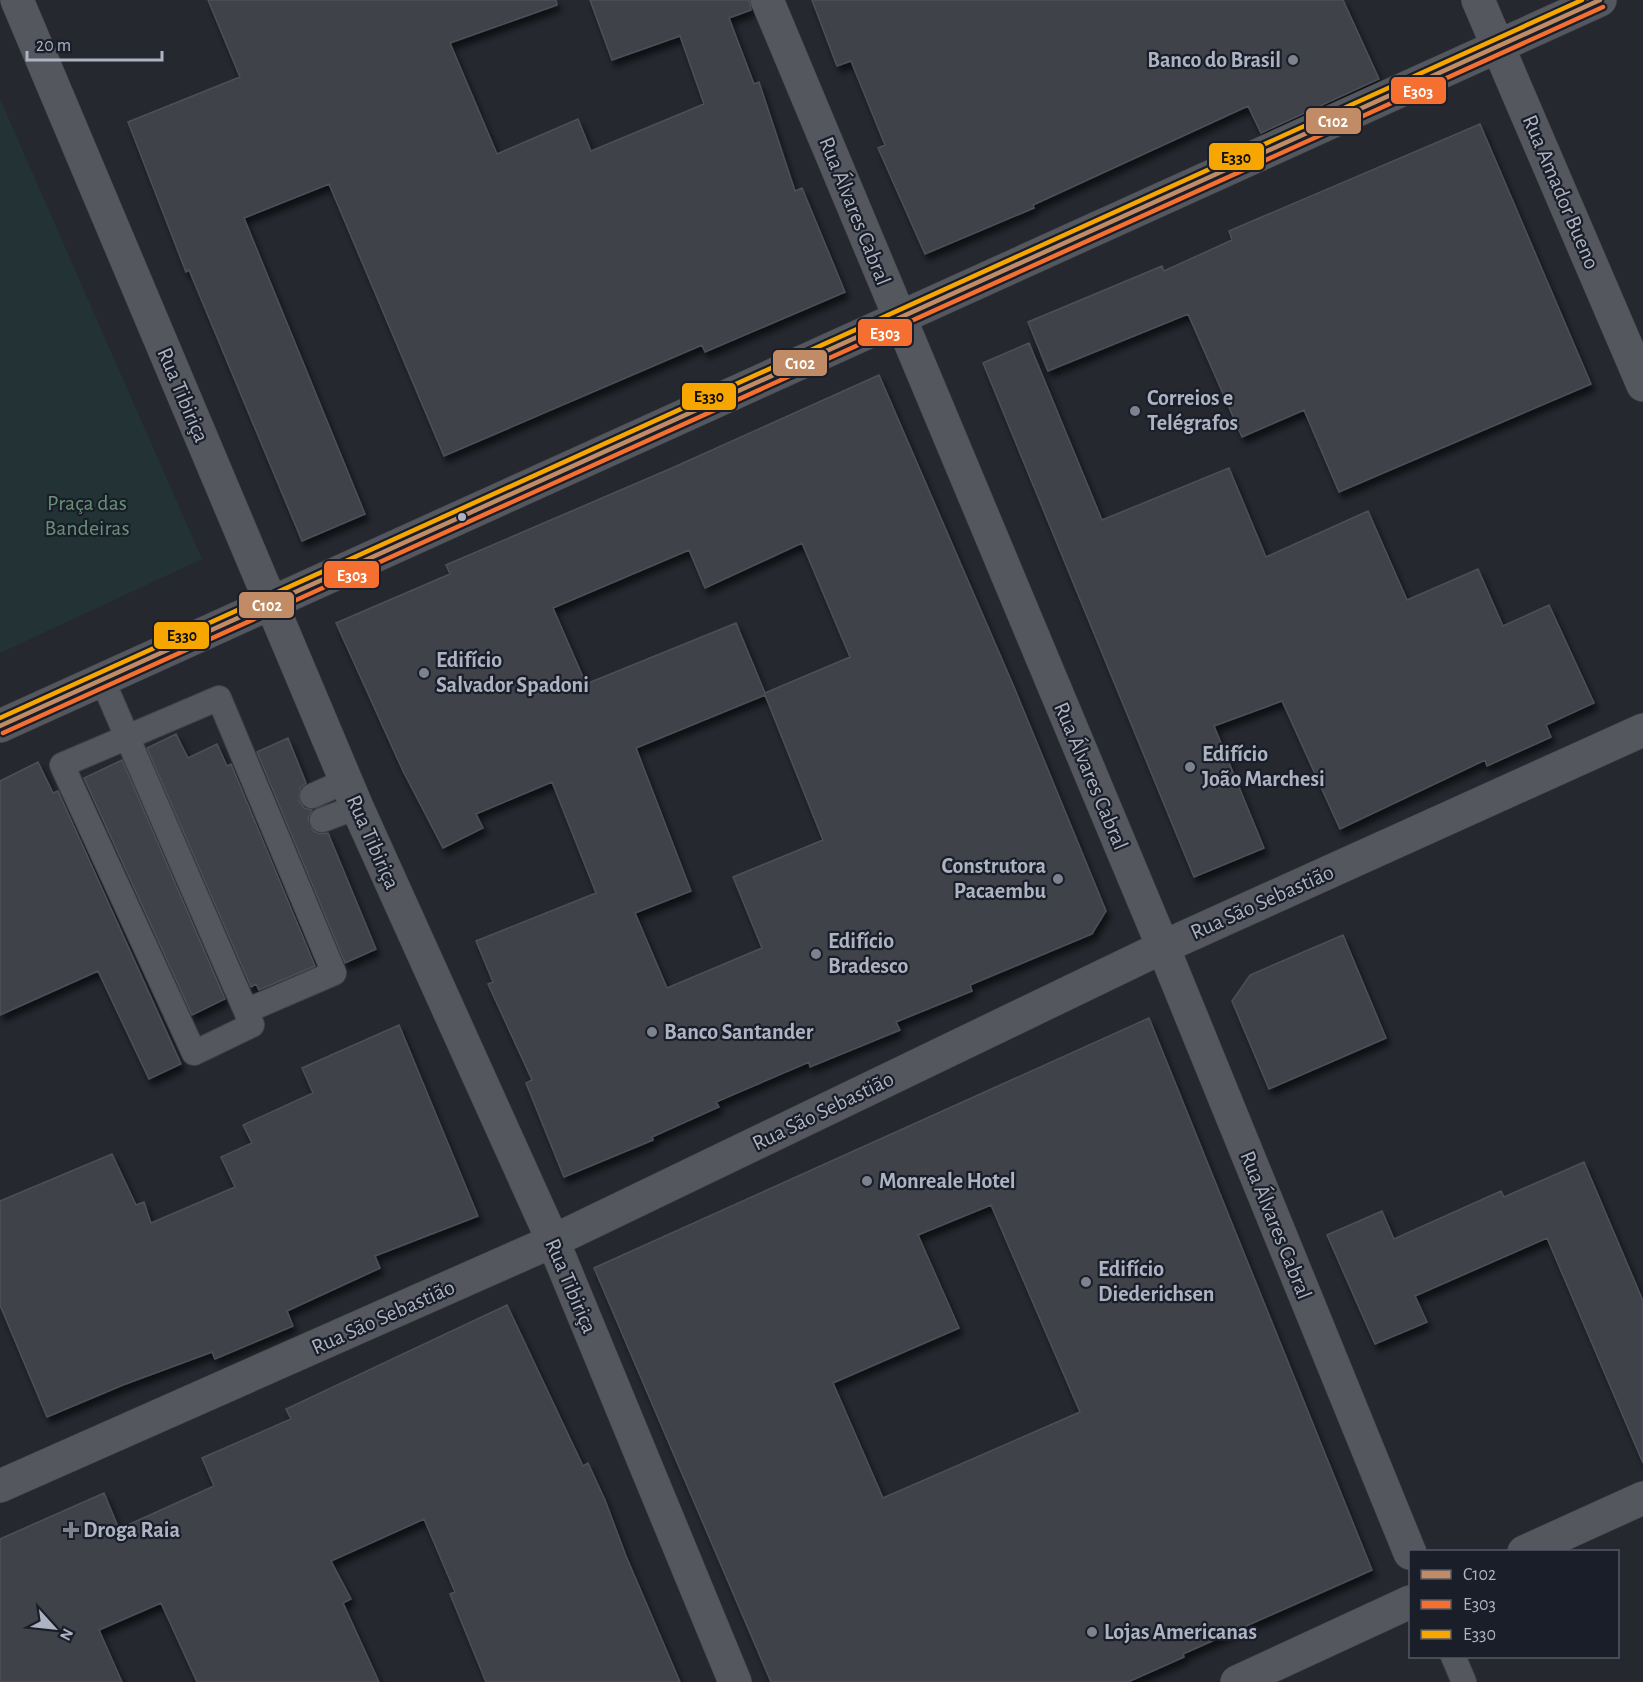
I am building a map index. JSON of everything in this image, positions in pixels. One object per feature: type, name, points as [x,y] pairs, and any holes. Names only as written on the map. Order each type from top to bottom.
[{"type":"street","name":"Rua Tibiriça","points":[[17,0],[351,794],[553,1241],[735,1682]]},
{"type":"street","name":"Rua Álvares Cabral","points":[[767,0],[1162,947],[1409,1551]]},
{"type":"street","name":"Rua Amador Bueno","points":[[1478,0],[1643,385]]},
{"type":"street","points":[[0,726],[1600,0]]},
{"type":"street","name":"Rua São Sebastião","points":[[0,1486],[553,1241],[1162,947],[1643,730]]},
{"type":"street","points":[[1526,1550],[1643,1498]]},
{"type":"street","points":[[1237,1682],[1409,1602]]},
{"type":"lane","points":[[102,679],[125,736],[252,1025],[194,1053],[62,765],[125,736],[219,698],[275,812],[334,973],[246,1011]]},
{"type":"lane","points":[[312,796],[351,794]]},
{"type":"lane","points":[[322,820],[351,794]]},
{"type":"lane","points":[[1454,1658],[1464,1682]]},
{"type":"green space","name":"Praça das Bandeiras","points":[[0,99],[202,559],[0,653]]},
{"type":"building","points":[[208,0],[556,0],[557,5],[450,43],[497,154],[578,119],[591,151],[704,104],[680,36],[612,60],[590,0],[749,0],[751,10],[729,18],[754,84],[759,82],[795,191],[802,188],[845,292],[705,352],[702,345],[444,456],[329,184],[244,218],[365,514],[302,541],[189,270],[186,272],[128,122],[240,77]]},
{"type":"building","points":[[812,0],[1343,0],[1379,79],[1261,133],[1248,106],[1033,205],[1034,208],[925,254],[878,148],[885,145],[851,61],[837,66]]},
{"type":"building","points":[[1480,124],[1591,384],[1339,492],[1304,410],[1242,437],[1188,314],[1048,371],[1028,322],[1162,266],[1164,271],[1232,240],[1229,231]]},
{"type":"building","points":[[1029,343],[1102,520],[1229,468],[1266,557],[1368,511],[1407,600],[1478,569],[1503,626],[1549,605],[1594,703],[1546,725],[1551,737],[1487,766],[1485,760],[1340,829],[1282,701],[1214,726],[1264,848],[1194,877],[983,363]]},
{"type":"building","points":[[879,375],[1014,687],[1106,911],[1092,934],[970,985],[972,991],[896,1022],[900,1030],[810,1067],[809,1062],[716,1102],[719,1107],[652,1137],[653,1140],[564,1177],[526,1083],[532,1080],[488,984],[493,982],[476,941],[596,893],[552,782],[476,814],[483,828],[443,848],[403,771],[336,623],[450,574],[446,565],[672,468]],"holes":[[[802,543],[850,657],[765,693],[736,623],[586,684],[553,608],[689,550],[705,588]],[[765,695],[823,840],[733,877],[762,948],[667,988],[635,913],[691,891],[636,748]]]},
{"type":"building","points":[[176,734],[188,758],[217,744],[227,766],[231,764],[315,966],[259,990],[256,984],[251,987],[147,748]]},
{"type":"building","points":[[288,738],[306,783],[300,788],[299,801],[304,808],[312,810],[308,818],[313,831],[320,834],[328,833],[376,949],[345,963],[257,752]]},
{"type":"building","points":[[122,760],[225,999],[192,1015],[84,778]]},
{"type":"building","points":[[38,762],[53,793],[58,791],[181,1064],[149,1079],[98,971],[0,1015],[0,781]]},
{"type":"building","points":[[1343,935],[1386,1038],[1269,1089],[1232,1001],[1250,975]]},
{"type":"building","points":[[1149,1018],[1372,1570],[1183,1654],[1184,1657],[1128,1682],[771,1682],[594,1268]],"holes":[[[991,1205],[1080,1412],[883,1498],[833,1383],[959,1328],[918,1235]]]},
{"type":"building","points":[[399,1025],[478,1216],[375,1256],[380,1268],[287,1311],[293,1326],[215,1359],[212,1352],[123,1385],[47,1417],[0,1305],[0,1201],[112,1154],[136,1205],[144,1202],[151,1223],[235,1187],[221,1157],[252,1143],[243,1125],[313,1093],[302,1068]]},
{"type":"building","points":[[1584,1162],[1643,1301],[1643,1463],[1547,1238],[1415,1296],[1427,1322],[1375,1344],[1327,1235],[1382,1211],[1394,1239],[1501,1191],[1504,1197]]},
{"type":"building","points":[[507,1305],[583,1466],[588,1463],[605,1500],[626,1556],[680,1682],[486,1682],[450,1594],[455,1592],[424,1519],[331,1561],[351,1599],[343,1603],[379,1682],[197,1682],[161,1603],[99,1630],[122,1682],[0,1682],[0,1539],[104,1493],[119,1529],[214,1486],[202,1458],[291,1419],[286,1409]]},
{"type":"transit line","name":"E330","points":[[0,718],[1582,0]]},
{"type":"transit line","name":"C102","points":[[0,726],[1600,0]]},
{"type":"transit line","name":"E303","points":[[3,733],[1603,7]]},
{"type":"place","name":"Banco do Brasil","points":[[1293,60]]},
{"type":"place","name":"Correios e Telégrafos","points":[[1135,411]]},
{"type":"place","name":"Edifício Salvador Spadoni","points":[[424,673]]},
{"type":"place","name":"Edifício João Marchesi","points":[[1190,767]]},
{"type":"place","name":"Construtora Pacaembu","points":[[1058,879]]},
{"type":"place","name":"Edifício Bradesco","points":[[816,954]]},
{"type":"place","name":"Banco Santander","points":[[652,1032]]},
{"type":"place","name":"Monreale Hotel","points":[[867,1181]]},
{"type":"place","name":"Edifício Diederichsen","points":[[1086,1282]]},
{"type":"place","name":"Droga Raia","points":[[71,1530]]},
{"type":"place","name":"Lojas Americanas","points":[[1092,1632]]}]
